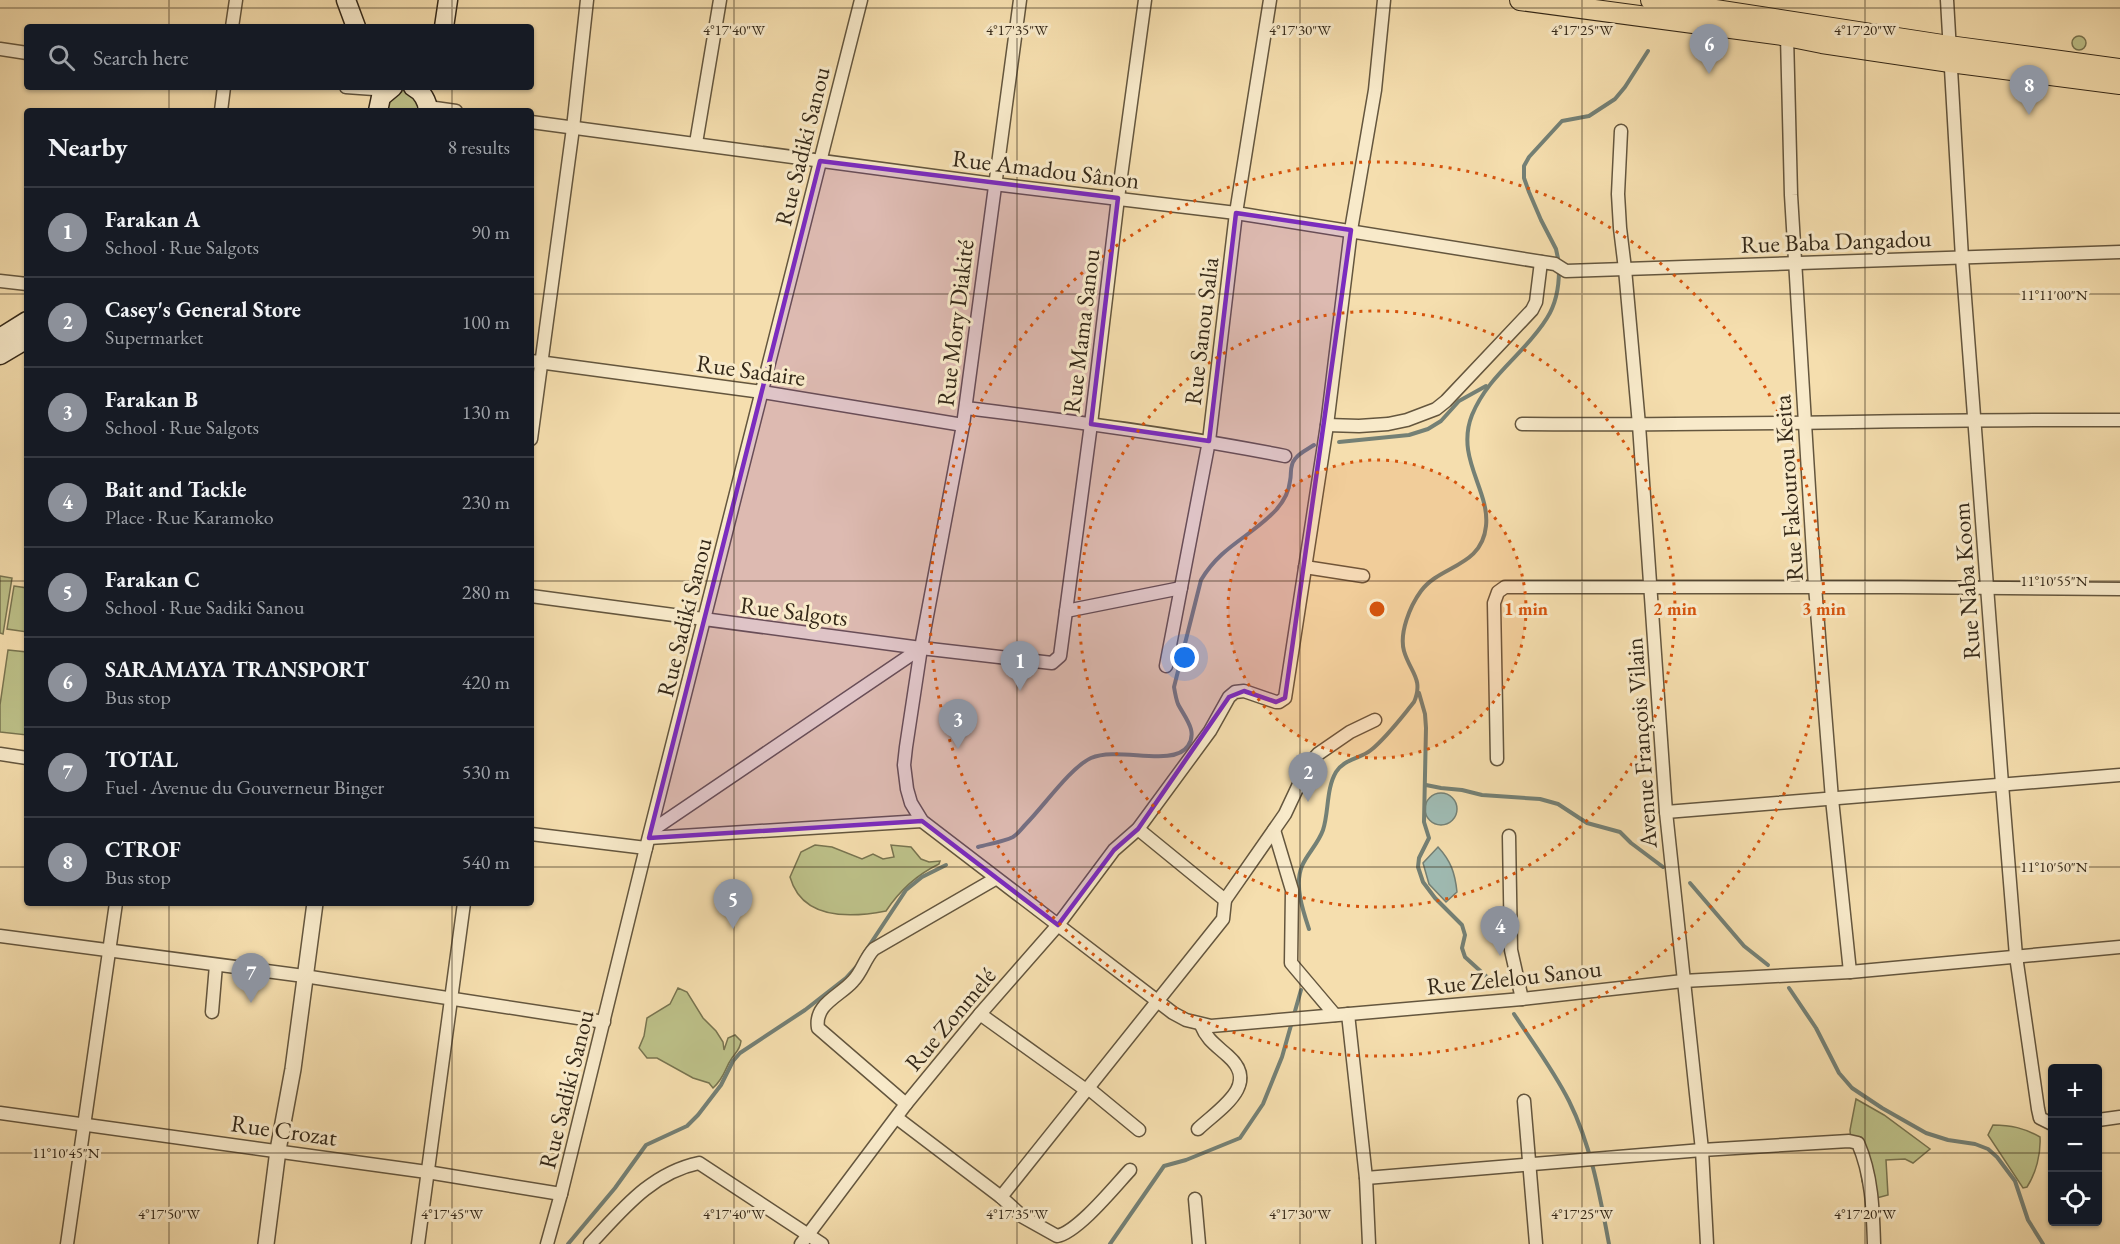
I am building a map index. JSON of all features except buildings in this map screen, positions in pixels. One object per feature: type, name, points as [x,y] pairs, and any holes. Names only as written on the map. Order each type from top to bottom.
[{"type":"main road","points":[[346,0],[355,24]]},
{"type":"main road","points":[[443,24],[448,0]]},
{"type":"main road","points":[[1520,0],[1787,36],[1822,43],[2120,69]]},
{"type":"main road","points":[[1652,0],[2120,84]]},
{"type":"main road","points":[[418,90],[428,102]]},
{"type":"main road","points":[[0,338],[24,323]]},
{"type":"main road","points":[[0,356],[24,341]]},
{"type":"street","points":[[232,24],[236,0]]},
{"type":"street","points":[[534,392],[536,361],[573,128],[587,0]]},
{"type":"street","points":[[696,143],[720,0]]},
{"type":"street","name":"Rue Sadiki Sanou","points":[[547,1244],[861,0]]},
{"type":"street","name":"Rue Mory Diakité","points":[[922,821],[909,796],[904,765],[921,648],[966,408],[1020,0]]},
{"type":"street","name":"Rue Mama Sanou","points":[[1052,663],[1060,656],[1092,424],[1118,198],[1145,0]]},
{"type":"street","name":"Rue Sanou Salia","points":[[1166,666],[1209,441],[1236,213],[1270,0]]},
{"type":"street","points":[[1363,576],[1305,567],[1327,425],[1351,230],[1375,90],[1384,0]]},
{"type":"street","name":"Rue Naba Koom","points":[[1947,0],[1962,258],[2016,956],[2040,1118],[2048,1122]]},
{"type":"street","name":"Rue Fakourou Keita","points":[[1787,36],[1788,126],[1815,586],[1832,799],[1850,972]]},
{"type":"street","points":[[0,49],[24,53]]},
{"type":"street","points":[[221,108],[224,90]]},
{"type":"street","points":[[355,90],[378,98]]},
{"type":"street","points":[[428,102],[447,108]]},
{"type":"street","name":"Rue Amadou Sânon","points":[[534,122],[994,184],[1236,213],[1351,230],[1560,267]]},
{"type":"street","name":"Avenue François Vilain","points":[[1621,131],[1618,194],[1639,425],[1666,812],[1702,1150],[1707,1244]]},
{"type":"street","name":"Rue Baba Dangadou","points":[[1560,267],[1626,269],[2120,252]]},
{"type":"street","points":[[1327,425],[1388,424],[1424,414],[1446,401],[1533,310],[1541,262]]},
{"type":"street","points":[[0,281],[24,284]]},
{"type":"street","name":"Rue Sadaire","points":[[536,361],[762,392],[963,425]]},
{"type":"street","points":[[966,408],[1209,441],[1285,456]]},
{"type":"street","points":[[1522,424],[1639,425],[1975,419],[2120,420]]},
{"type":"street","name":"Rue Zonmelé","points":[[805,1239],[906,1104],[980,1014],[1058,925],[1114,850],[1138,829],[1209,731],[1229,697],[1235,692],[1244,691],[1276,702],[1285,698],[1305,567]]},
{"type":"street","points":[[1497,759],[1494,603],[1498,592],[1505,587],[1815,586],[2120,589]]},
{"type":"street","points":[[1066,611],[1181,588]]},
{"type":"street","name":"Rue Salgots","points":[[534,596],[921,648],[1052,663]]},
{"type":"street","points":[[649,839],[921,648]]},
{"type":"street","points":[[1000,1197],[1223,919],[1225,900],[1285,814],[1308,765],[1318,754],[1350,732],[1375,720]]},
{"type":"street","points":[[0,754],[24,758]]},
{"type":"street","points":[[1666,812],[2120,775]]},
{"type":"street","points":[[534,834],[649,839],[922,821],[1156,1001],[1185,1020],[1201,1025],[1240,1024],[1335,1015]]},
{"type":"street","points":[[1138,829],[1225,900]]},
{"type":"street","points":[[1274,830],[1292,890],[1291,963],[1335,1015]]},
{"type":"street","points":[[1509,836],[1511,950],[1522,999]]},
{"type":"street","points":[[906,1104],[818,1028],[819,1014],[825,1005],[854,981],[874,949],[995,879]]},
{"type":"street","points":[[67,1244],[116,906]]},
{"type":"street","points":[[266,1244],[278,1150],[293,1069],[315,906]]},
{"type":"street","points":[[418,1244],[465,906]]},
{"type":"street","points":[[0,936],[304,976],[604,1022]]},
{"type":"street","name":"Rue Zelelou Sanou","points":[[1335,1015],[1522,999],[1683,981],[1850,972],[2120,947]]},
{"type":"street","points":[[212,1012],[216,965]]},
{"type":"street","points":[[980,1014],[1087,1089],[1139,1130]]},
{"type":"street","points":[[1348,1014],[1366,1178],[1369,1244]]},
{"type":"street","points":[[1197,1128],[1237,1092],[1242,1079],[1236,1065],[1228,1055],[1212,1043],[1201,1025]]},
{"type":"street","points":[[1524,1101],[1536,1244]]},
{"type":"street","name":"Rue Crozat","points":[[0,1113],[278,1150],[561,1194]]},
{"type":"street","points":[[2102,1119],[2120,1117]]},
{"type":"street","points":[[897,1118],[1023,1217],[1057,1236],[1064,1234],[1088,1214],[1130,1170]]},
{"type":"street","points":[[1366,1178],[1702,1150],[1849,1141],[1858,1143],[1862,1153],[1873,1203],[1874,1244]]},
{"type":"street","points":[[590,1244],[646,1187],[675,1170],[699,1163],[805,1239],[822,1244]]},
{"type":"street","points":[[1195,1199],[1199,1244]]},
{"type":"highlighted area","points":[[820,161],[1118,198],[1091,424],[1209,441],[1236,213],[1351,230],[1285,698],[1276,702],[1244,691],[1229,697],[1138,829],[1114,850],[1058,925],[922,821],[649,838]]},
{"type":"green space","points":[[2079,36],[2084,38],[2086,43],[2084,48],[2079,50],[2074,48],[2072,43],[2074,38]]},
{"type":"green space","points":[[397,90],[407,90],[416,97],[419,108],[383,108]]},
{"type":"green space","points":[[0,576],[12,578],[3,634],[0,633]]},
{"type":"green space","points":[[14,586],[24,588],[24,632],[7,629]]},
{"type":"green space","points":[[8,650],[24,652],[24,735],[0,732],[0,705]]},
{"type":"green space","points":[[815,845],[832,847],[862,859],[873,854],[883,859],[894,857],[891,845],[911,847],[921,859],[929,862],[940,861],[939,864],[909,884],[886,911],[843,915],[829,913],[805,901],[796,891],[790,877],[801,852]]},
{"type":"green space","points":[[678,988],[687,992],[703,1018],[716,1031],[723,1042],[724,1050],[728,1038],[735,1035],[741,1041],[723,1076],[713,1088],[709,1083],[693,1078],[657,1058],[647,1058],[639,1048],[647,1018],[670,1004]]},
{"type":"green space","points":[[1856,1099],[1884,1115],[1930,1149],[1913,1163],[1905,1159],[1886,1160],[1888,1195],[1869,1200],[1862,1181],[1859,1156],[1851,1143],[1850,1130]]},
{"type":"green space","points":[[1993,1125],[2017,1128],[2040,1137],[2037,1163],[2027,1187],[2023,1188],[1988,1135]]},
{"type":"water","points":[[1441,793],[1452,798],[1457,809],[1452,820],[1441,825],[1430,820],[1425,809],[1430,798]]},
{"type":"water","points":[[1438,847],[1449,862],[1456,885],[1457,892],[1446,902],[1429,884],[1423,863]]},
{"type":"waterway","points":[[1559,263],[1556,249],[1529,192],[1524,178],[1524,166],[1529,157],[1562,121],[1589,116],[1615,99],[1648,51]]},
{"type":"waterway","points":[[1309,929],[1300,898],[1300,873],[1323,830],[1333,779],[1343,764],[1367,753],[1377,745],[1414,702],[1417,694],[1417,681],[1403,644],[1404,628],[1409,612],[1429,582],[1469,558],[1477,550],[1486,526],[1486,513],[1470,460],[1468,445],[1468,431],[1472,415],[1497,376],[1528,343],[1547,318],[1553,307],[1559,270]]},
{"type":"waterway","points":[[1339,442],[1409,435],[1428,429],[1441,421],[1459,401],[1486,386]]},
{"type":"waterway","points":[[978,847],[1015,836],[1066,778],[1091,758],[1115,754],[1170,755],[1181,752],[1188,746],[1192,735],[1191,730],[1178,704],[1174,687],[1201,580],[1218,558],[1276,510],[1288,489],[1293,462],[1314,445]]},
{"type":"waterway","points":[[1419,693],[1426,728],[1424,822],[1429,838],[1419,858],[1418,867],[1423,882],[1435,898],[1462,925],[1465,935],[1462,948],[1465,957],[1499,988]]},
{"type":"waterway","points":[[1426,785],[1482,795],[1540,799],[1558,804],[1587,823],[1620,832],[1663,867]]},
{"type":"waterway","points":[[863,955],[906,890],[922,877],[946,865]]},
{"type":"waterway","points":[[1690,883],[1744,946],[1768,965]]},
{"type":"waterway","points":[[568,1244],[615,1188],[646,1145],[687,1126],[698,1115],[721,1085],[733,1061],[740,1053],[805,1010],[846,978],[856,967]]},
{"type":"waterway","points":[[1789,988],[1816,1028],[1839,1073],[1852,1088],[1926,1133],[1948,1140],[1975,1144],[1988,1149],[1997,1157],[2015,1181],[2028,1220],[2043,1244]]},
{"type":"waterway","points":[[1110,1244],[1164,1166],[1186,1160],[1240,1138],[1263,1104],[1282,1057],[1301,990]]},
{"type":"waterway","points":[[1514,1014],[1557,1079],[1577,1118],[1594,1171],[1609,1244]]},
{"type":"place","name":"SARAMAYA TRANSPORT","points":[[1709,74]]},
{"type":"place","name":"CTROF","points":[[2029,115]]},
{"type":"place","name":"Farakan A","points":[[1020,691]]},
{"type":"place","name":"Farakan B","points":[[958,749]]},
{"type":"place","name":"Casey's General Store","points":[[1308,802]]},
{"type":"place","name":"Farakan C","points":[[733,929]]},
{"type":"place","name":"Bait and Tackle","points":[[1500,956]]},
{"type":"place","name":"TOTAL","points":[[251,1003]]}]
